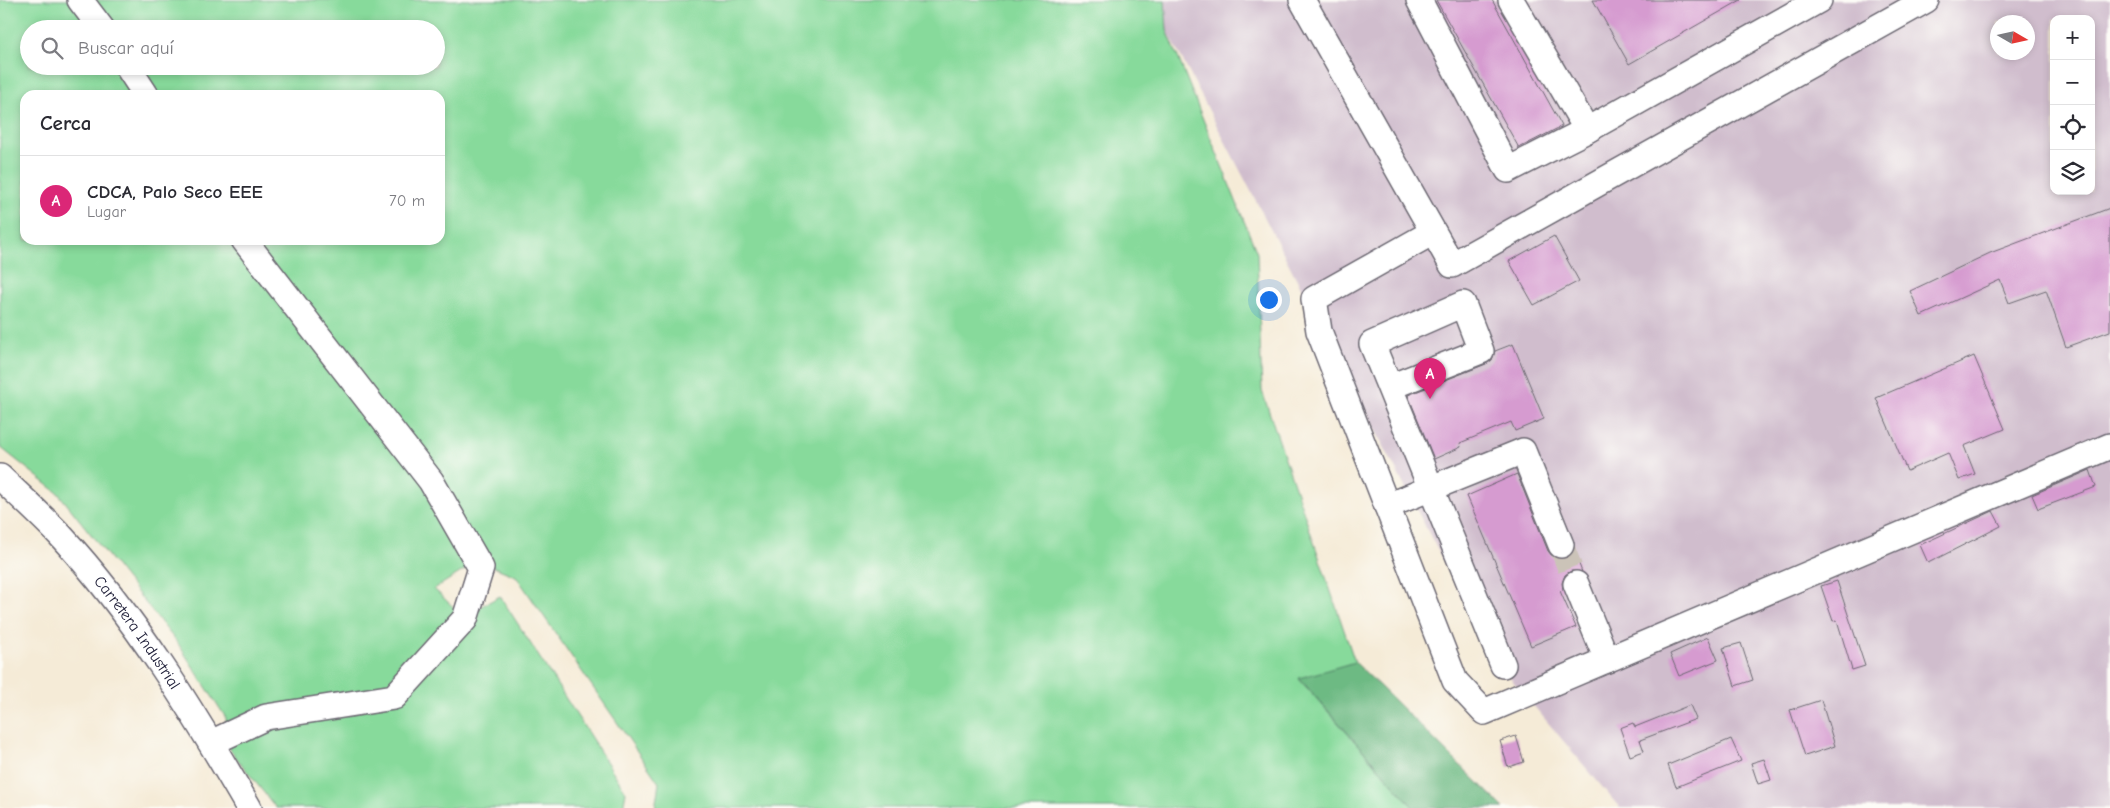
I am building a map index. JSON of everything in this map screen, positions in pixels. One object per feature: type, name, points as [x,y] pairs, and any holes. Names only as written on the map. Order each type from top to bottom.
[{"type":"street","points":[[80,0],[95,20]]},
{"type":"street","points":[[1302,0],[1452,265],[1926,0]]},
{"type":"street","points":[[1419,0],[1508,170],[1587,130],[1819,0]]},
{"type":"street","points":[[1511,0],[1587,130]]},
{"type":"street","points":[[133,75],[143,90]]},
{"type":"street","points":[[1433,232],[1314,299],[1319,331],[1455,681],[1484,712],[2110,446]]},
{"type":"street","points":[[211,743],[266,717],[394,697],[464,618],[481,568],[431,481],[248,245]]},
{"type":"street","points":[[1390,387],[1503,665]]},
{"type":"street","points":[[1386,506],[1523,451],[1561,545]]},
{"type":"street","name":"Carretera Industrial","points":[[0,477],[60,536],[115,601],[211,743],[249,808]]},
{"type":"street","points":[[1576,584],[1607,660]]},
{"type":"shaded area","points":[[1165,0],[2110,0],[2110,808],[1620,808],[1495,660],[1167,30]]},
{"type":"green space","points":[[0,0],[1165,0],[1167,30],[1257,253],[1262,391],[1355,662],[1299,679],[1414,808],[655,808],[659,783],[516,576],[479,561],[434,589],[463,616],[500,596],[626,792],[623,808],[276,808],[227,746],[226,718],[179,645],[58,493],[0,447]]},
{"type":"green space","points":[[1355,662],[1504,808],[1414,808],[1299,678]]},
{"type":"building","points":[[1436,0],[1492,0],[1562,126],[1519,148]]},
{"type":"building","points":[[1593,0],[1741,0],[1629,64]]},
{"type":"building","points":[[2110,208],[2110,331],[2066,347],[2046,290],[2009,303],[2000,280],[1921,316],[1910,291],[1990,253]]},
{"type":"building","points":[[1554,236],[1579,281],[1534,305],[1509,261]]},
{"type":"building","points":[[1513,344],[1544,419],[1515,431],[1511,422],[1460,443],[1461,447],[1434,459],[1408,395],[1486,364],[1492,360],[1495,351]]},
{"type":"building","points":[[1974,356],[2005,429],[1964,446],[1975,474],[1959,480],[1948,453],[1907,471],[1876,398]]},
{"type":"building","points":[[2090,470],[2096,487],[2038,509],[2032,495]]},
{"type":"building","points":[[1517,474],[1548,551],[1553,557],[1559,559],[1567,558],[1574,551],[1582,572],[1571,571],[1565,575],[1562,583],[1563,590],[1560,591],[1576,627],[1531,646],[1467,496]]},
{"type":"building","points":[[1993,511],[2001,526],[1928,563],[1920,545]]},
{"type":"building","points":[[1837,581],[1865,666],[1852,670],[1837,620],[1833,621],[1821,586]]},
{"type":"building","points":[[1708,637],[1718,660],[1679,676],[1670,654]]},
{"type":"building","points":[[1741,643],[1753,680],[1735,686],[1723,648]]},
{"type":"building","points":[[1821,700],[1835,746],[1805,756],[1790,710]]},
{"type":"building","points":[[1690,705],[1696,719],[1640,740],[1644,751],[1630,756],[1620,728],[1633,723],[1635,727]]},
{"type":"building","points":[[1516,736],[1524,762],[1508,767],[1500,741]]},
{"type":"building","points":[[1731,739],[1741,761],[1676,787],[1668,765]]},
{"type":"building","points":[[1764,759],[1771,780],[1758,784],[1751,763]]},
{"type":"tunnel","points":[[1561,545],[1576,584]]},
{"type":"place","name":"CDCA, Palo Seco EEE","points":[[1430,399]]}]
